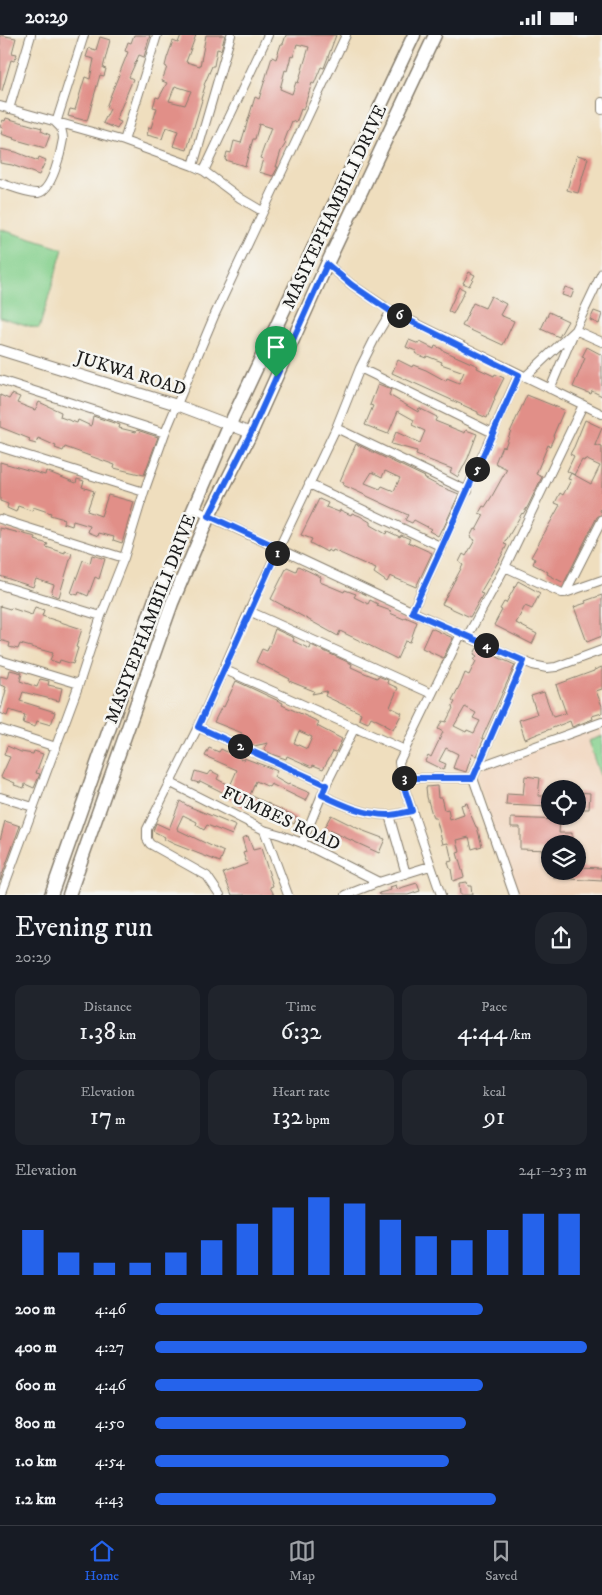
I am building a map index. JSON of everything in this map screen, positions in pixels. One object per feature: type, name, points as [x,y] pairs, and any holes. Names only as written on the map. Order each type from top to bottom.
[{"type":"main road","name":"MASIYEPHAMBILI DRIVE","points":[[51,895],[156,597],[230,424],[414,35]]},
{"type":"main road","name":"MASIYEPHAMBILI DRIVE","points":[[69,895],[172,603],[209,516],[251,433],[327,264],[434,35]]},
{"type":"street","points":[[8,109],[31,35]]},
{"type":"street","points":[[56,123],[84,35]]},
{"type":"street","points":[[124,141],[157,35]]},
{"type":"street","points":[[193,166],[231,35]]},
{"type":"street","points":[[204,171],[268,35]]},
{"type":"street","points":[[1,895],[79,684],[101,616],[124,558],[144,492],[165,433],[215,314],[346,35]]},
{"type":"street","points":[[602,102],[602,110]]},
{"type":"street","points":[[0,106],[124,141],[193,166],[204,171],[240,198],[262,211]]},
{"type":"street","points":[[0,183],[33,193],[45,191],[51,183],[62,141],[61,128],[56,123]]},
{"type":"street","points":[[327,264],[352,285],[390,311],[602,414]]},
{"type":"street","points":[[550,389],[602,273]]},
{"type":"street","points":[[220,895],[207,876],[150,843],[146,839],[147,829],[198,727],[249,611],[336,428],[374,338],[390,311]]},
{"type":"street","points":[[575,330],[602,342]]},
{"type":"street","points":[[412,612],[493,433],[522,376],[575,330]]},
{"type":"street","name":"JUKWA ROAD","points":[[0,350],[177,405],[251,433]]},
{"type":"street","points":[[360,368],[493,433]]},
{"type":"street","points":[[0,380],[165,433]]},
{"type":"street","points":[[441,895],[401,778],[399,762],[432,694],[505,567],[583,405]]},
{"type":"street","points":[[336,428],[468,491]]},
{"type":"street","points":[[0,447],[144,492]]},
{"type":"street","points":[[309,484],[442,547]]},
{"type":"street","points":[[194,509],[464,636],[540,667],[556,667],[602,650]]},
{"type":"street","points":[[0,519],[124,558]]},
{"type":"street","points":[[565,593],[602,520]]},
{"type":"street","points":[[505,567],[553,590],[565,593],[602,580]]},
{"type":"street","points":[[0,585],[101,616]]},
{"type":"street","points":[[249,611],[432,694]]},
{"type":"street","points":[[0,660],[79,684]]},
{"type":"street","points":[[514,895],[473,778],[524,661]]},
{"type":"street","points":[[223,669],[405,750]]},
{"type":"street","points":[[478,767],[602,722]]},
{"type":"street","points":[[198,727],[326,785]]},
{"type":"street","points":[[302,843],[326,785],[355,727]]},
{"type":"street","points":[[0,729],[56,747]]},
{"type":"street","points":[[401,778],[473,778]]},
{"type":"street","name":"FUMBES ROAD","points":[[169,782],[264,830],[272,831],[302,843],[379,882]]},
{"type":"street","points":[[322,795],[360,811],[389,815],[412,811]]},
{"type":"street","points":[[0,797],[33,807]]},
{"type":"street","points":[[389,815],[406,874]]},
{"type":"street","points":[[264,830],[288,895]]},
{"type":"street","points":[[346,895],[379,882],[430,866]]},
{"type":"shaded area","points":[[602,725],[602,895],[517,895],[477,779],[481,769]]},
{"type":"green space","points":[[0,229],[63,249],[39,329],[0,317]]},
{"type":"green space","points":[[602,736],[602,782],[588,741]]},
{"type":"building","points":[[0,35],[16,38],[12,53],[17,54],[14,61],[11,60],[2,91],[0,90]]},
{"type":"building","points":[[134,35],[150,35],[144,57],[139,55],[129,77],[133,79],[116,120],[121,122],[117,129],[103,123],[110,109],[106,107],[128,52],[125,51],[128,42],[131,43]]},
{"type":"building","points":[[181,35],[196,35],[186,62],[200,66],[206,35],[225,35],[221,50],[217,49],[214,66],[212,66],[204,85],[202,100],[187,150],[173,146],[178,131],[166,127],[162,139],[147,135],[157,108],[153,107],[156,97],[159,98],[167,83],[162,81],[167,67],[165,66],[167,58],[173,41],[178,43]],"holes":[[[175,86],[191,91],[185,105],[169,101]]]},
{"type":"building","points":[[286,35],[336,35],[324,68],[321,67],[314,84],[312,83],[303,110],[301,109],[296,123],[292,121],[284,142],[286,143],[281,151],[276,167],[278,167],[273,176],[259,172],[263,159],[260,158],[271,128],[259,124],[245,166],[225,160],[227,152],[231,153],[234,141],[241,143],[255,97],[259,99],[272,57],[276,59],[281,44],[283,44]],"holes":[[[297,44],[309,47],[298,83],[296,82],[292,94],[280,89],[285,70],[287,71]]]},
{"type":"building","points":[[100,37],[110,40],[103,68],[106,69],[104,76],[100,75],[87,121],[68,116],[70,109],[75,110],[85,77],[90,79],[94,59],[86,57],[89,48],[96,50]]},
{"type":"building","points":[[6,118],[42,128],[41,131],[50,135],[45,148],[1,134],[3,128],[0,127]]},
{"type":"building","points":[[0,149],[16,152],[38,161],[39,157],[46,160],[39,175],[12,165],[0,163]]},
{"type":"building","points":[[577,155],[588,158],[578,193],[567,190]]},
{"type":"building","points":[[469,272],[475,275],[469,286],[463,283]]},
{"type":"building","points":[[459,287],[465,290],[453,314],[448,311]]},
{"type":"building","points":[[565,287],[574,290],[571,298],[562,295]]},
{"type":"building","points":[[491,296],[506,304],[500,315],[514,321],[503,345],[462,326],[473,303],[485,308]]},
{"type":"building","points":[[594,311],[602,314],[599,324],[590,320]]},
{"type":"building","points":[[549,312],[568,321],[559,337],[541,329]]},
{"type":"building","points":[[409,340],[419,344],[420,342],[434,349],[435,346],[478,366],[477,368],[494,376],[495,374],[504,378],[487,418],[478,414],[478,412],[392,373],[398,360],[412,367],[413,365],[426,370],[446,381],[447,378],[459,383],[464,372],[441,364],[442,362],[427,356],[426,358],[418,355],[415,353],[416,351],[406,347]]},
{"type":"building","points":[[587,347],[602,355],[602,396],[592,391],[591,394],[573,387],[585,358],[582,357]]},
{"type":"building","points":[[378,384],[391,389],[389,395],[418,412],[419,408],[437,417],[435,421],[465,433],[466,430],[477,434],[458,477],[450,472],[452,469],[416,455],[417,451],[391,444],[396,432],[420,443],[425,431],[412,425],[414,420],[398,411],[388,434],[365,425],[373,406],[370,405]]},
{"type":"building","points":[[12,394],[20,397],[17,403],[35,410],[39,402],[61,412],[60,417],[77,423],[78,420],[91,426],[93,416],[120,425],[119,428],[136,432],[137,430],[158,437],[144,475],[114,468],[115,465],[65,447],[63,451],[38,438],[36,444],[29,442],[30,439],[0,427],[0,395],[9,399]]},
{"type":"building","points":[[527,395],[564,410],[554,437],[550,446],[548,445],[536,474],[542,477],[528,506],[504,544],[507,545],[480,593],[483,594],[470,617],[442,604],[463,565],[459,562],[463,554],[466,556],[475,540],[470,537],[484,515],[479,513],[492,496],[507,469],[495,463],[502,446],[505,447]]},
{"type":"building","points":[[585,420],[602,428],[595,445],[602,447],[602,506],[600,511],[602,514],[597,517],[564,583],[533,564],[535,559],[531,557],[560,505],[555,503],[560,493],[563,495],[571,480],[568,479],[571,473],[567,471],[574,456],[570,454]],"holes":[[[585,459],[600,466],[591,484],[574,475],[582,460],[584,461]]]},
{"type":"building","points":[[356,444],[425,477],[439,486],[459,494],[438,536],[429,531],[431,529],[414,520],[412,523],[405,520],[408,515],[343,485],[344,483],[340,481]],"holes":[[[385,471],[400,478],[394,491],[382,486],[380,489],[365,483],[372,472],[382,477]]]},
{"type":"building","points":[[0,462],[45,475],[46,471],[76,483],[77,479],[84,481],[82,487],[94,491],[87,511],[101,516],[108,495],[134,502],[122,543],[113,540],[114,537],[99,533],[98,536],[88,532],[90,526],[73,521],[72,526],[63,523],[64,519],[33,507],[32,511],[18,506],[16,512],[7,508],[8,504],[0,501]]},
{"type":"building","points":[[319,499],[328,503],[326,507],[339,512],[340,510],[351,515],[352,513],[360,516],[370,522],[370,525],[386,534],[387,531],[400,537],[401,535],[410,539],[408,542],[432,553],[416,587],[390,576],[387,582],[374,573],[376,569],[333,550],[332,552],[328,550],[327,552],[310,543],[312,539],[301,535]]},
{"type":"building","points":[[0,528],[36,537],[35,540],[48,544],[46,547],[65,553],[65,551],[72,553],[59,597],[51,594],[54,585],[36,579],[33,587],[0,576]]},
{"type":"building","points":[[92,555],[105,559],[99,579],[95,577],[88,596],[79,592],[78,595],[71,593],[83,560],[90,563]]},
{"type":"building","points":[[298,566],[321,577],[320,582],[344,592],[345,590],[356,594],[354,597],[368,604],[370,600],[378,604],[377,606],[391,611],[390,613],[417,622],[410,642],[405,641],[397,659],[340,631],[338,636],[271,599],[287,567],[296,571]]},
{"type":"building","points":[[518,581],[540,593],[532,609],[525,606],[516,623],[537,634],[532,644],[494,625],[502,610],[500,609],[504,602],[506,603]]},
{"type":"building","points":[[602,595],[602,636],[587,642],[574,607]]},
{"type":"building","points":[[0,606],[32,615],[35,607],[44,610],[42,616],[82,629],[73,664],[60,660],[59,663],[50,660],[53,653],[20,644],[18,649],[9,647],[10,643],[0,640]]},
{"type":"building","points":[[431,628],[453,638],[443,658],[422,648]]},
{"type":"building","points":[[275,629],[294,638],[293,641],[310,649],[311,645],[352,664],[351,667],[377,678],[378,676],[388,680],[387,683],[398,688],[390,707],[402,713],[393,730],[371,717],[368,723],[359,719],[361,713],[325,696],[327,691],[312,694],[314,691],[289,681],[290,679],[256,662],[262,649],[267,651]]},
{"type":"building","points":[[477,648],[515,665],[482,738],[484,739],[476,756],[472,754],[466,772],[453,768],[458,754],[446,748],[439,761],[446,764],[443,770],[425,761],[428,755],[431,757],[443,732],[438,729],[442,721],[446,722],[453,708],[455,702],[452,700],[465,673],[469,675],[476,661],[474,660],[477,656],[474,654]],"holes":[[[465,707],[476,713],[473,718],[480,721],[474,733],[467,730],[466,732],[454,726]]]},
{"type":"building","points":[[602,667],[602,689],[596,691],[602,706],[602,713],[592,716],[593,719],[572,727],[570,721],[525,739],[519,720],[537,714],[531,696],[544,692],[553,717],[566,713],[556,685]]},
{"type":"building","points":[[10,670],[22,673],[20,681],[37,687],[40,679],[49,681],[48,685],[62,688],[59,701],[23,692],[20,701],[55,712],[51,725],[37,721],[35,727],[23,723],[25,715],[9,710],[7,716],[0,713],[6,687],[0,685],[0,676],[8,678]]},
{"type":"building","points":[[236,681],[319,722],[317,726],[342,739],[336,752],[333,751],[323,769],[313,765],[312,767],[287,756],[286,759],[264,750],[268,743],[254,746],[240,736],[242,733],[214,722],[222,706],[224,707]],"holes":[[[299,731],[312,737],[307,749],[294,743]]]},
{"type":"building","points":[[7,746],[21,752],[33,754],[34,751],[43,754],[36,773],[40,774],[34,788],[25,784],[24,788],[14,785],[15,783],[1,777],[10,757],[4,755]]},
{"type":"building","points":[[209,748],[219,752],[221,749],[243,760],[244,758],[277,771],[274,777],[288,785],[310,793],[306,801],[271,784],[269,787],[256,781],[250,795],[297,817],[294,824],[246,804],[244,808],[236,804],[237,801],[225,796],[226,794],[200,781],[199,783],[192,781],[195,771],[208,775],[211,771],[219,775],[217,779],[230,786],[237,770],[205,756]]},
{"type":"building","points":[[525,776],[540,778],[538,796],[541,796],[541,807],[506,805],[507,794],[523,795]]},
{"type":"building","points":[[437,786],[438,797],[441,797],[444,810],[448,809],[450,820],[464,815],[461,805],[467,803],[477,827],[482,846],[472,849],[469,837],[457,840],[460,852],[457,853],[464,877],[453,881],[448,862],[452,861],[448,843],[443,844],[436,818],[433,818],[427,797],[426,787]]},
{"type":"building","points":[[586,793],[590,793],[589,809],[586,809]]},
{"type":"building","points":[[180,801],[236,826],[232,835],[207,825],[204,830],[196,825],[197,822],[183,815],[177,828],[224,852],[220,862],[174,844],[153,831],[156,823],[169,829]]},
{"type":"building","points":[[331,815],[361,830],[385,839],[379,853],[324,828]]},
{"type":"building","points":[[511,818],[541,819],[541,825],[560,825],[559,833],[572,833],[572,835],[541,835],[541,850],[520,849],[520,827],[511,827]]},
{"type":"building","points":[[5,821],[20,826],[0,881],[0,840]]},
{"type":"building","points":[[248,836],[253,850],[261,848],[273,886],[270,887],[274,895],[232,895],[223,873],[247,864],[243,853],[246,852],[242,838]]},
{"type":"building","points":[[586,867],[602,868],[602,881],[586,880]]},
{"type":"building","points":[[467,882],[468,886],[471,886],[472,895],[460,895],[459,883]]},
{"type":"building","points":[[417,883],[420,891],[408,895],[380,895],[379,893],[391,890],[390,887],[396,885],[397,889]]},
{"type":"route","points":[[327,264],[352,285],[390,311],[519,375],[412,612],[524,661],[473,778],[401,778],[412,811],[389,815],[360,811],[341,804],[322,795],[326,785],[198,727],[279,548],[209,516],[251,433],[276,377],[327,264]]}]
